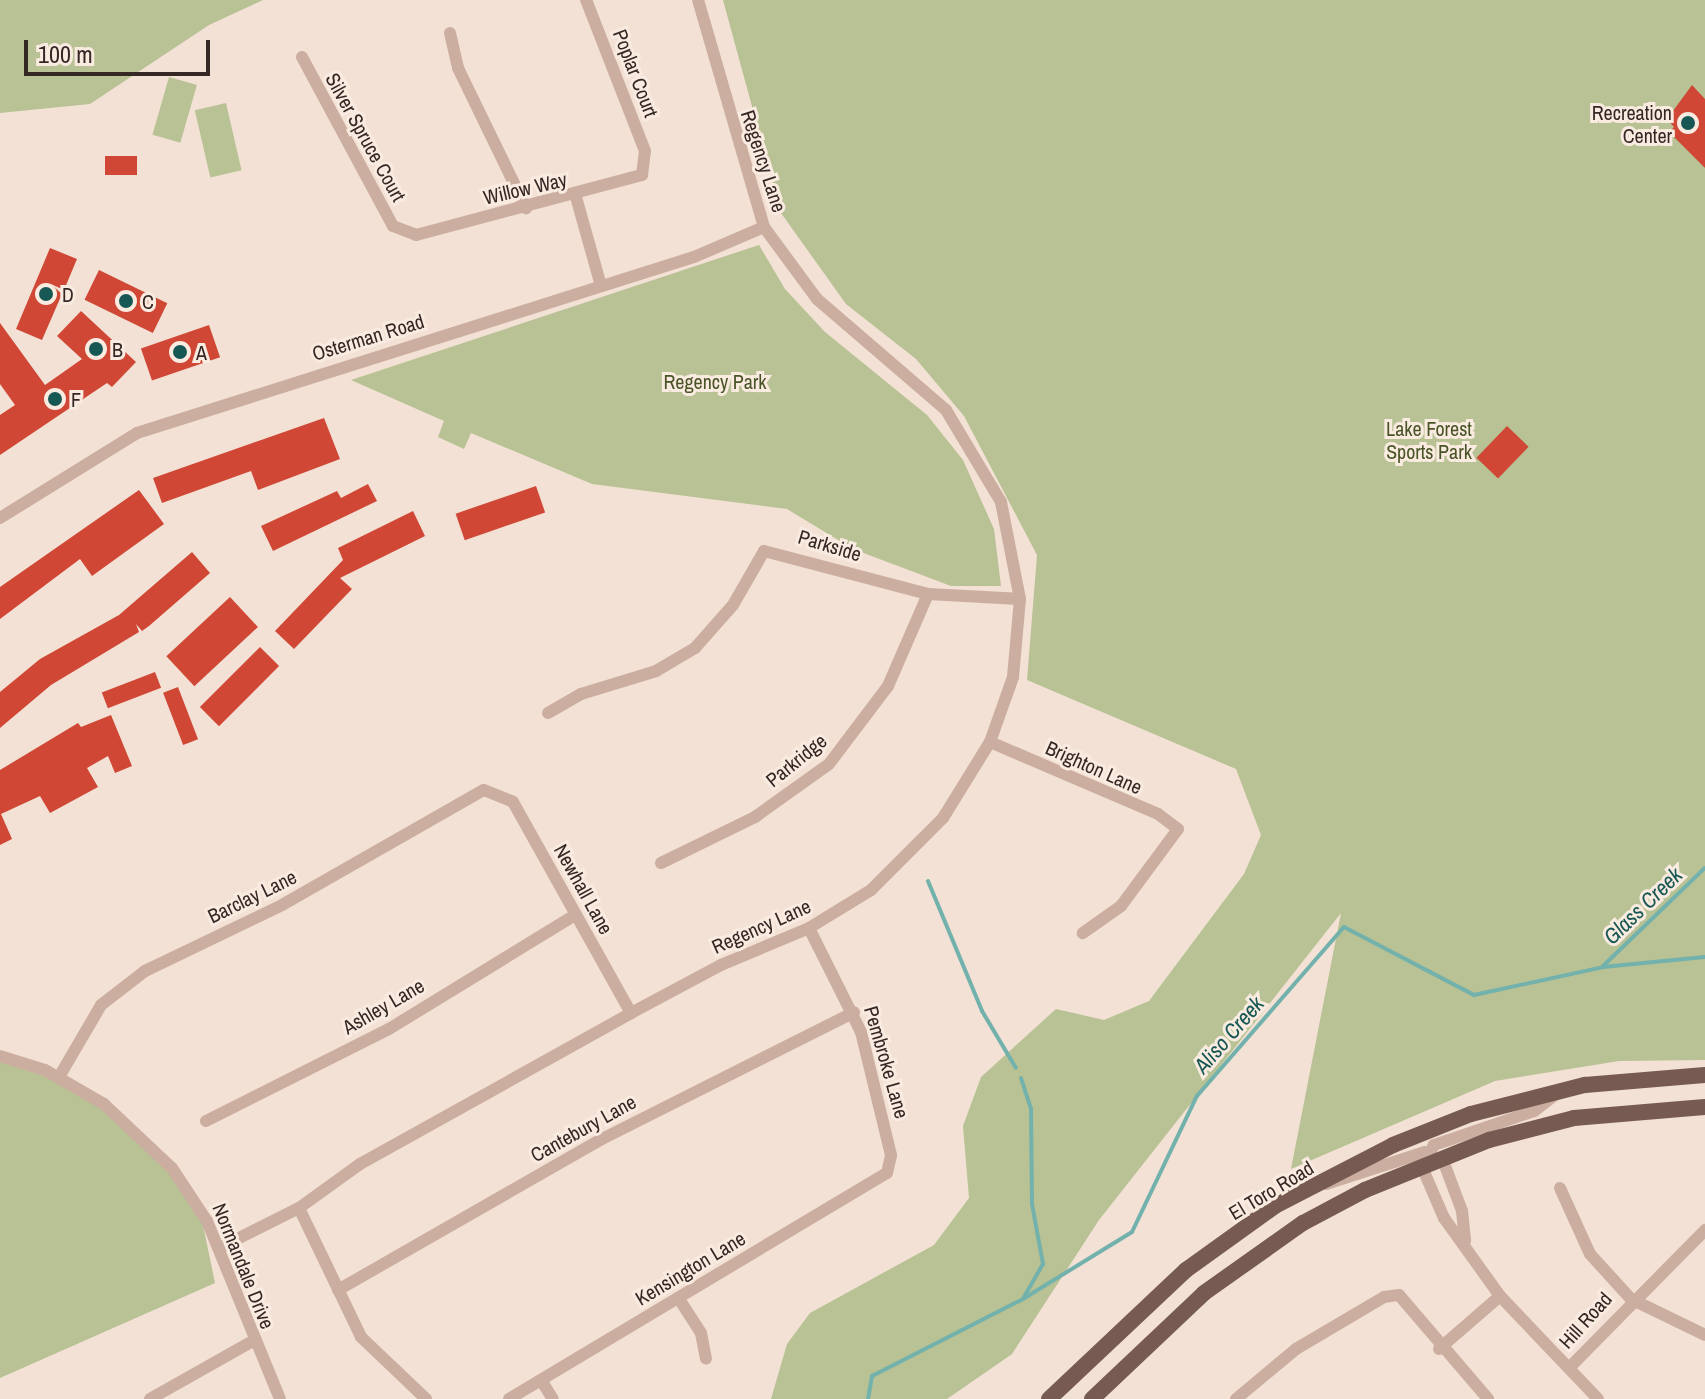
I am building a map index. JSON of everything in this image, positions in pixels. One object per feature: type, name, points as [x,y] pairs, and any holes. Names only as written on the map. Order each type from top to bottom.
[{"type":"main road","name":"El Toro Road","points":[[1049,1399],[1186,1270],[1313,1186],[1445,1124],[1559,1091],[1637,1078],[1705,1075]]},
{"type":"main road","name":"El Toro Road","points":[[1092,1399],[1204,1293],[1257,1253],[1365,1190],[1430,1160],[1574,1118],[1705,1107]]},
{"type":"street","name":"Poplar Court","points":[[586,0],[647,162]]},
{"type":"street","name":"Regency Lane","points":[[219,1248],[299,1208],[360,1164],[631,1013],[809,928],[871,890],[914,853],[969,782],[990,742],[1013,677],[1020,599],[1001,502],[966,436],[924,387],[817,299],[764,227],[698,0]]},
{"type":"street","points":[[450,33],[458,68],[526,208]]},
{"type":"street","name":"Silver Spruce Court","points":[[302,57],[318,98],[400,234]]},
{"type":"street","name":"Willow Way","points":[[400,234],[576,197],[637,179],[647,162]]},
{"type":"street","points":[[576,197],[601,286]]},
{"type":"street","name":"Osterman Road","points":[[0,518],[137,433],[730,244],[764,227]]},
{"type":"street","name":"Parkside","points":[[548,713],[581,694],[656,671],[695,648],[733,605],[764,551],[928,594],[1020,599]]},
{"type":"street","name":"Parkridge","points":[[661,863],[755,817],[829,764],[888,686],[928,594]]},
{"type":"street","name":"Brighton Lane","points":[[990,742],[1158,814],[1178,829],[1121,906],[1083,933]]},
{"type":"street","name":"Newhall Lane","points":[[496,791],[513,802],[631,1013]]},
{"type":"street","name":"Barclay Lane","points":[[59,1077],[101,1005],[145,971],[323,883],[471,794],[496,791]]},
{"type":"street","name":"Ashley Lane","points":[[206,1121],[389,1029],[575,915]]},
{"type":"street","name":"Pembroke Lane","points":[[809,928],[854,1012],[889,1169]]},
{"type":"street","name":"Cantebury Lane","points":[[338,1290],[602,1139],[854,1012]]},
{"type":"street","name":"Normandale Drive","points":[[0,1056],[59,1077],[150,1143],[194,1196],[219,1248],[253,1341],[280,1399]]},
{"type":"street","name":"El Toro Road","points":[[1430,1160],[1459,1132],[1534,1111],[1559,1091]]},
{"type":"street","points":[[1313,1186],[1345,1181],[1406,1154],[1430,1160],[1462,1211],[1465,1241]]},
{"type":"street","points":[[1430,1160],[1444,1218],[1465,1241],[1500,1296],[1598,1399]]},
{"type":"street","name":"Kensington Lane","points":[[509,1399],[679,1299],[889,1169]]},
{"type":"street","points":[[1560,1188],[1570,1223],[1590,1254],[1631,1299],[1705,1335]]},
{"type":"street","points":[[299,1208],[361,1337],[426,1399]]},
{"type":"street","name":"Hill Road","points":[[1569,1368],[1631,1299],[1705,1230]]},
{"type":"street","points":[[1236,1399],[1296,1349],[1384,1297],[1399,1295],[1439,1349],[1488,1399]]},
{"type":"street","points":[[1439,1349],[1500,1296]]},
{"type":"street","points":[[679,1299],[701,1333],[706,1359]]},
{"type":"street","points":[[150,1399],[253,1341]]},
{"type":"street","points":[[541,1380],[553,1399]]},
{"type":"green space","points":[[0,0],[263,0],[209,25],[90,104],[0,113]]},
{"type":"green space","name":"Lake Forest Sports Park","points":[[723,0],[1705,0],[1705,1060],[1619,1061],[1495,1081],[1291,1169],[1341,913],[1099,1220],[1012,1354],[947,1399],[771,1399],[787,1344],[810,1313],[934,1245],[969,1198],[963,1126],[981,1077],[1056,1009],[1104,1020],[1149,1001],[1244,874],[1261,835],[1236,769],[1027,680],[1037,555],[964,416],[916,359],[846,304],[781,213]]},
{"type":"green space","points":[[169,77],[197,85],[180,143],[152,135]]},
{"type":"green space","points":[[226,103],[242,170],[210,177],[195,110]]},
{"type":"green space","name":"Regency Park","points":[[759,245],[785,289],[825,332],[927,415],[963,460],[994,529],[1001,586],[951,586],[853,549],[787,509],[592,484],[471,433],[464,449],[438,437],[444,421],[351,380]]},
{"type":"green space","points":[[0,1061],[38,1068],[133,1126],[199,1206],[215,1283],[0,1378]]},
{"type":"building","name":"Recreation Center","points":[[1692,85],[1705,99],[1705,168],[1669,132],[1674,127],[1667,119]]},
{"type":"building","points":[[105,156],[137,156],[137,175],[105,175]]},
{"type":"building","name":"D","points":[[50,248],[77,259],[64,290],[51,284],[62,294],[42,340],[16,329]]},
{"type":"building","name":"C","points":[[99,270],[167,303],[153,333],[85,300]]},
{"type":"building","points":[[81,311],[136,362],[112,387],[107,383],[0,455],[0,415],[15,405],[0,384],[0,323],[45,385],[82,359],[57,336]]},
{"type":"building","name":"A","points":[[209,325],[220,357],[152,381],[141,348]]},
{"type":"building","points":[[324,418],[340,459],[258,490],[251,471],[162,503],[153,478]]},
{"type":"building","points":[[1507,426],[1529,447],[1498,478],[1476,458]]},
{"type":"building","points":[[368,484],[377,501],[273,551],[261,526],[337,491],[341,498]]},
{"type":"building","points":[[536,486],[545,512],[465,540],[456,514]]},
{"type":"building","points":[[139,490],[164,524],[92,576],[80,559],[0,619],[0,587]]},
{"type":"building","points":[[413,511],[425,536],[340,578],[352,589],[294,649],[275,631],[343,560],[338,548]]},
{"type":"building","points":[[192,552],[210,573],[149,626],[142,631],[136,624],[139,632],[51,685],[0,728],[0,692],[40,659],[119,615]]},
{"type":"building","points":[[230,597],[258,627],[194,686],[166,656]]},
{"type":"building","points":[[260,647],[279,666],[219,726],[200,707]]},
{"type":"building","points":[[155,672],[161,688],[108,708],[102,692]]},
{"type":"building","points":[[178,687],[198,739],[183,745],[163,693]]},
{"type":"building","points":[[111,715],[132,766],[115,773],[108,756],[87,768],[98,787],[50,813],[40,796],[1,814],[12,839],[0,845],[0,770],[78,723],[81,727]]},
{"type":"waterway","name":"Glass Creek","points":[[1603,966],[1705,868]]},
{"type":"waterway","points":[[928,881],[982,1011],[1016,1068]]},
{"type":"waterway","name":"Aliso Creek","points":[[868,1399],[872,1376],[1023,1299],[1132,1232],[1197,1096],[1344,927],[1474,995],[1603,967],[1705,957]]},
{"type":"waterway","points":[[1021,1078],[1031,1109],[1032,1204],[1043,1264],[1024,1297]]},
{"type":"place","name":"Recreation Center","points":[[1688,123]]},
{"type":"place","name":"D","points":[[46,294]]},
{"type":"place","name":"C","points":[[126,301]]},
{"type":"place","name":"B","points":[[96,349]]},
{"type":"place","name":"A","points":[[180,352]]},
{"type":"place","name":"F","points":[[55,399]]}]
